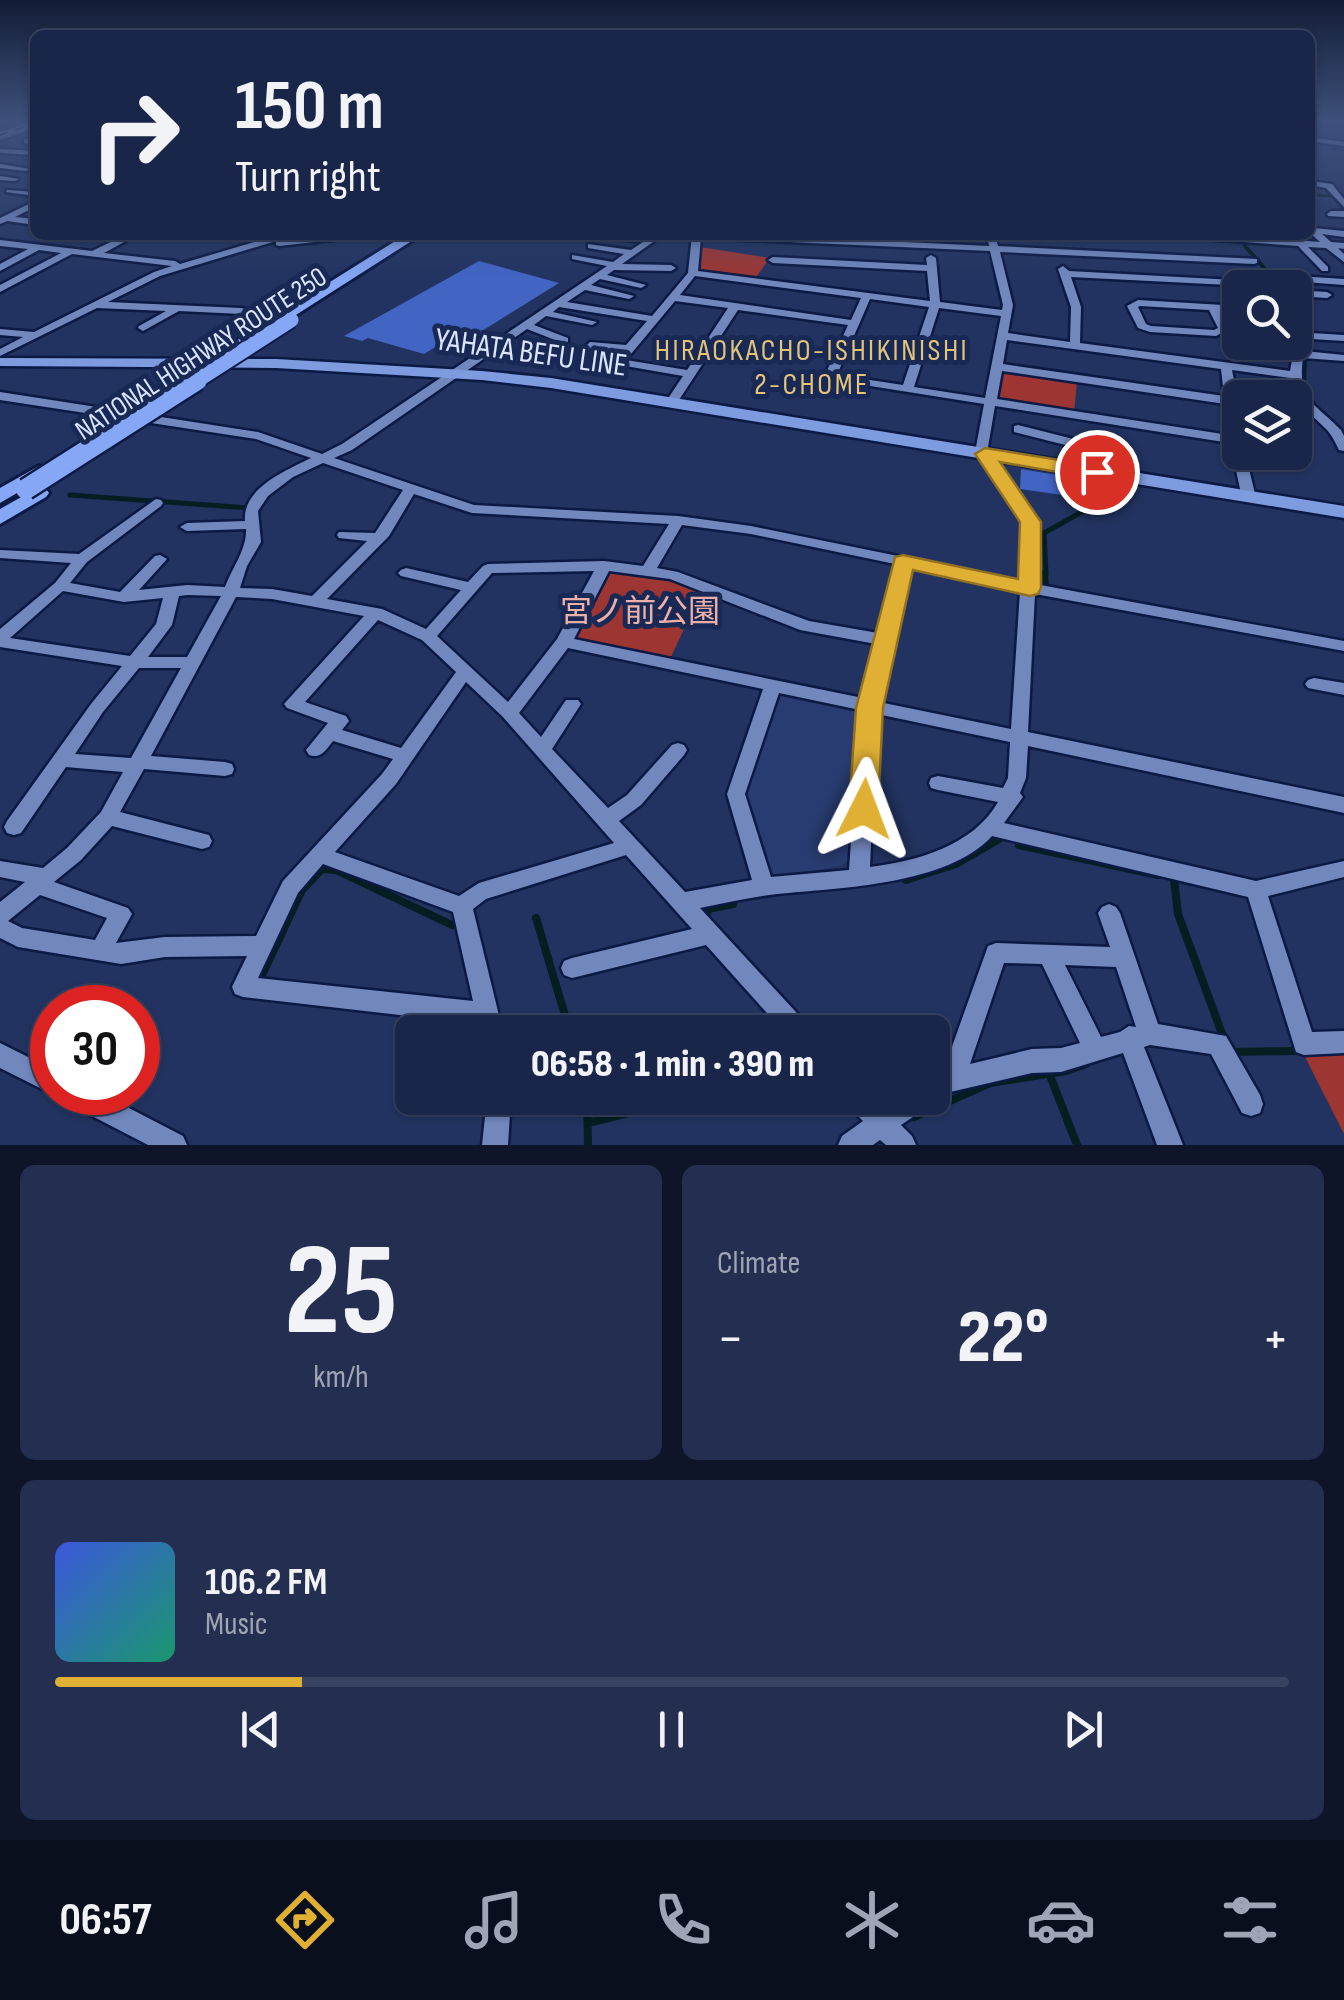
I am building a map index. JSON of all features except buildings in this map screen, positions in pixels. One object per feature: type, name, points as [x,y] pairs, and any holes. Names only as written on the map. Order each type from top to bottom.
[{"type":"highway","points":[[0,497],[210,362],[290,320],[410,240]]},
{"type":"highway","name":"NATIONAL HIGHWAY ROUTE 250","points":[[0,518],[33,491],[290,320],[424,240]]},
{"type":"highway","name":"NATIONAL HIGHWAY ROUTE 250","points":[[0,506],[33,491]]},
{"type":"main road","name":"YAHATA BEFU LINE","points":[[0,362],[336,363],[457,371],[1344,512]]},
{"type":"street","points":[[0,178],[15,179]]},
{"type":"street","points":[[1315,183],[1329,183],[1344,204]]},
{"type":"street","points":[[13,193],[30,194]]},
{"type":"street","points":[[1315,194],[1341,195]]},
{"type":"street","points":[[0,205],[30,207]]},
{"type":"street","points":[[2,219],[30,208]]},
{"type":"street","points":[[1331,214],[1344,214]]},
{"type":"street","points":[[2,219],[30,222]]},
{"type":"street","points":[[1315,232],[1344,234]]},
{"type":"street","points":[[1315,234],[1344,259]]},
{"type":"street","points":[[2,240],[95,257],[181,264]]},
{"type":"street","points":[[95,257],[120,240]]},
{"type":"street","points":[[0,353],[181,264],[271,240]]},
{"type":"street","points":[[255,245],[302,240]]},
{"type":"street","points":[[0,915],[108,817],[232,590],[254,542],[253,503],[318,458],[347,447],[653,240]]},
{"type":"street","points":[[690,374],[618,362],[692,273],[695,240]]},
{"type":"street","points":[[758,281],[792,240]]},
{"type":"street","points":[[853,240],[993,242],[1056,252],[1254,261]]},
{"type":"street","points":[[1233,240],[1260,270]]},
{"type":"street","points":[[1265,240],[1344,246]]},
{"type":"street","points":[[682,902],[918,867],[961,848],[991,828],[1012,797],[1020,736],[1031,522],[982,447],[1008,314],[1007,293],[993,242]]},
{"type":"street","points":[[1300,243],[1324,264]]},
{"type":"street","points":[[907,390],[935,304],[930,244]]},
{"type":"street","points":[[590,246],[634,253]]},
{"type":"street","points":[[0,268],[37,248]]},
{"type":"street","points":[[0,289],[70,252]]},
{"type":"street","points":[[1056,252],[1076,307],[1075,344]]},
{"type":"street","points":[[575,257],[614,266],[672,268]]},
{"type":"street","points":[[119,266],[132,259]]},
{"type":"street","points":[[773,260],[932,268]]},
{"type":"street","points":[[692,273],[1008,314]]},
{"type":"street","points":[[1065,274],[1222,281]]},
{"type":"street","points":[[600,276],[641,284]]},
{"type":"street","points":[[1312,282],[1344,282]]},
{"type":"street","points":[[584,286],[629,296]]},
{"type":"street","points":[[868,294],[830,377],[1222,438]]},
{"type":"street","points":[[1312,294],[1322,295]]},
{"type":"street","points":[[671,298],[853,323]]},
{"type":"street","points":[[558,304],[653,319]]},
{"type":"street","points":[[93,305],[241,312],[290,320]]},
{"type":"street","points":[[671,403],[735,306]]},
{"type":"street","points":[[1212,308],[1224,329],[1216,333],[1150,329],[1142,326],[1132,306],[1212,308],[1222,309]]},
{"type":"street","points":[[143,328],[174,311]]},
{"type":"street","points":[[544,313],[592,322]]},
{"type":"street","points":[[524,325],[564,340]]},
{"type":"street","points":[[1312,327],[1344,329]]},
{"type":"street","points":[[0,332],[33,336]]},
{"type":"street","points":[[1004,336],[1293,375]]},
{"type":"street","points":[[1312,342],[1344,338]]},
{"type":"street","points":[[580,354],[594,344],[628,350]]},
{"type":"street","points":[[1312,349],[1344,358]]},
{"type":"street","points":[[1294,360],[1293,375],[1302,404],[1343,441]]},
{"type":"street","points":[[1226,366],[1228,380]]},
{"type":"street","points":[[998,367],[1067,372],[1222,399]]},
{"type":"street","points":[[0,396],[258,436],[472,509],[678,520],[751,530],[1030,588],[1344,646]]},
{"type":"street","points":[[1018,429],[1057,432],[1108,452],[1097,472]]},
{"type":"street","points":[[1243,470],[1249,498]]},
{"type":"street","points":[[315,602],[379,538],[410,490]]},
{"type":"street","points":[[0,640],[60,586],[82,559],[156,503]]},
{"type":"street","points":[[648,570],[678,520]]},
{"type":"street","points":[[197,530],[252,525]]},
{"type":"street","points":[[344,535],[379,538]]},
{"type":"street","points":[[0,554],[82,559]]},
{"type":"street","points":[[124,596],[160,559]]},
{"type":"street","points":[[859,876],[870,708],[903,562]]},
{"type":"street","points":[[428,636],[488,569],[604,566],[648,570],[770,610],[806,626],[886,640]]},
{"type":"street","points":[[509,713],[564,642],[604,566]]},
{"type":"street","points":[[406,573],[472,588]]},
{"type":"street","points":[[60,586],[124,596],[232,590],[376,613],[428,636],[509,713],[784,1015]]},
{"type":"street","points":[[14,826],[90,718],[164,625],[172,592]]},
{"type":"street","points":[[316,750],[340,721],[293,704],[376,613]]},
{"type":"street","points":[[0,640],[135,662],[194,663]]},
{"type":"street","points":[[564,642],[1344,805]]},
{"type":"street","points":[[436,1015],[243,987],[290,887],[405,756],[466,670]]},
{"type":"street","points":[[1314,684],[1344,689]]},
{"type":"street","points":[[764,887],[736,794],[772,687]]},
{"type":"street","points":[[542,750],[572,704]]},
{"type":"street","points":[[330,733],[405,756]]},
{"type":"street","points":[[606,820],[634,800],[678,750]]},
{"type":"street","points":[[64,760],[225,769]]},
{"type":"street","points":[[938,783],[1012,797]]},
{"type":"street","points":[[108,817],[184,827],[202,841]]},
{"type":"street","points":[[991,828],[1256,890],[1344,869]]},
{"type":"street","points":[[462,906],[479,892],[630,846]]},
{"type":"street","points":[[322,855],[462,906]]},
{"type":"street","points":[[0,869],[122,914],[101,950]]},
{"type":"street","points":[[1256,890],[1304,1044],[1344,1042]]},
{"type":"street","points":[[462,906],[489,1015]]},
{"type":"street","points":[[1110,914],[1170,1145]]},
{"type":"street","points":[[0,927],[18,937],[121,954],[165,946],[262,946]]},
{"type":"street","points":[[572,968],[710,934]]},
{"type":"street","points":[[950,1065],[996,953],[1122,958]]},
{"type":"street","points":[[1050,956],[1095,1049]]},
{"type":"street","points":[[950,1082],[1032,1061],[1061,1060],[1140,1035],[1218,1044],[1250,1104]]},
{"type":"street","points":[[0,1055],[30,1071]]},
{"type":"street","points":[[116,1115],[174,1145]]},
{"type":"street","points":[[495,1145],[498,1115]]},
{"type":"street","points":[[874,1115],[903,1145]]},
{"type":"street","points":[[851,1145],[895,1115]]},
{"type":"shaded area","points":[[775,690],[865,710],[850,860],[840,866],[766,879],[739,794]]},
{"type":"green space","points":[[700,247],[770,258],[756,277],[701,271]]},
{"type":"green space","points":[[1003,372],[1077,381],[1074,413],[1003,402],[997,398]]},
{"type":"green space","name":"宮ノ前公園","points":[[618,569],[659,575],[702,590],[670,659],[578,640],[573,633],[608,573]]},
{"type":"green space","points":[[1344,1048],[1344,1134],[1301,1049]]},
{"type":"waterway","points":[[1315,195],[1332,196]]},
{"type":"waterway","points":[[1245,246],[1266,270]]},
{"type":"waterway","points":[[1304,380],[1305,360]]},
{"type":"waterway","points":[[1046,574],[1044,533],[1089,508],[1104,480]]},
{"type":"waterway","points":[[70,495],[249,508]]},
{"type":"waterway","points":[[1045,572],[1046,587]]},
{"type":"waterway","points":[[906,880],[956,864],[999,839]]},
{"type":"waterway","points":[[1019,845],[1158,875]]},
{"type":"waterway","points":[[262,975],[302,890],[322,869],[336,870],[452,925]]},
{"type":"waterway","points":[[1174,879],[1178,914],[1224,1039]]},
{"type":"waterway","points":[[707,914],[708,909],[733,904]]},
{"type":"waterway","points":[[536,918],[565,1015]]},
{"type":"waterway","points":[[1232,1052],[1294,1051]]},
{"type":"waterway","points":[[1049,1074],[1086,1064]]},
{"type":"waterway","points":[[914,1117],[990,1083],[1049,1074]]},
{"type":"waterway","points":[[1049,1074],[1077,1145]]},
{"type":"waterway","points":[[587,1115],[588,1145]]},
{"type":"waterway","points":[[588,1123],[620,1115]]},
{"type":"district","name":"HIRAOKACHO-ISHIKINISHI 2-CHOME","points":[[812,368]]},
{"type":"route","points":[[864,809],[870,708],[903,562],[1030,588],[1031,522],[985,454],[1097,472]]}]
